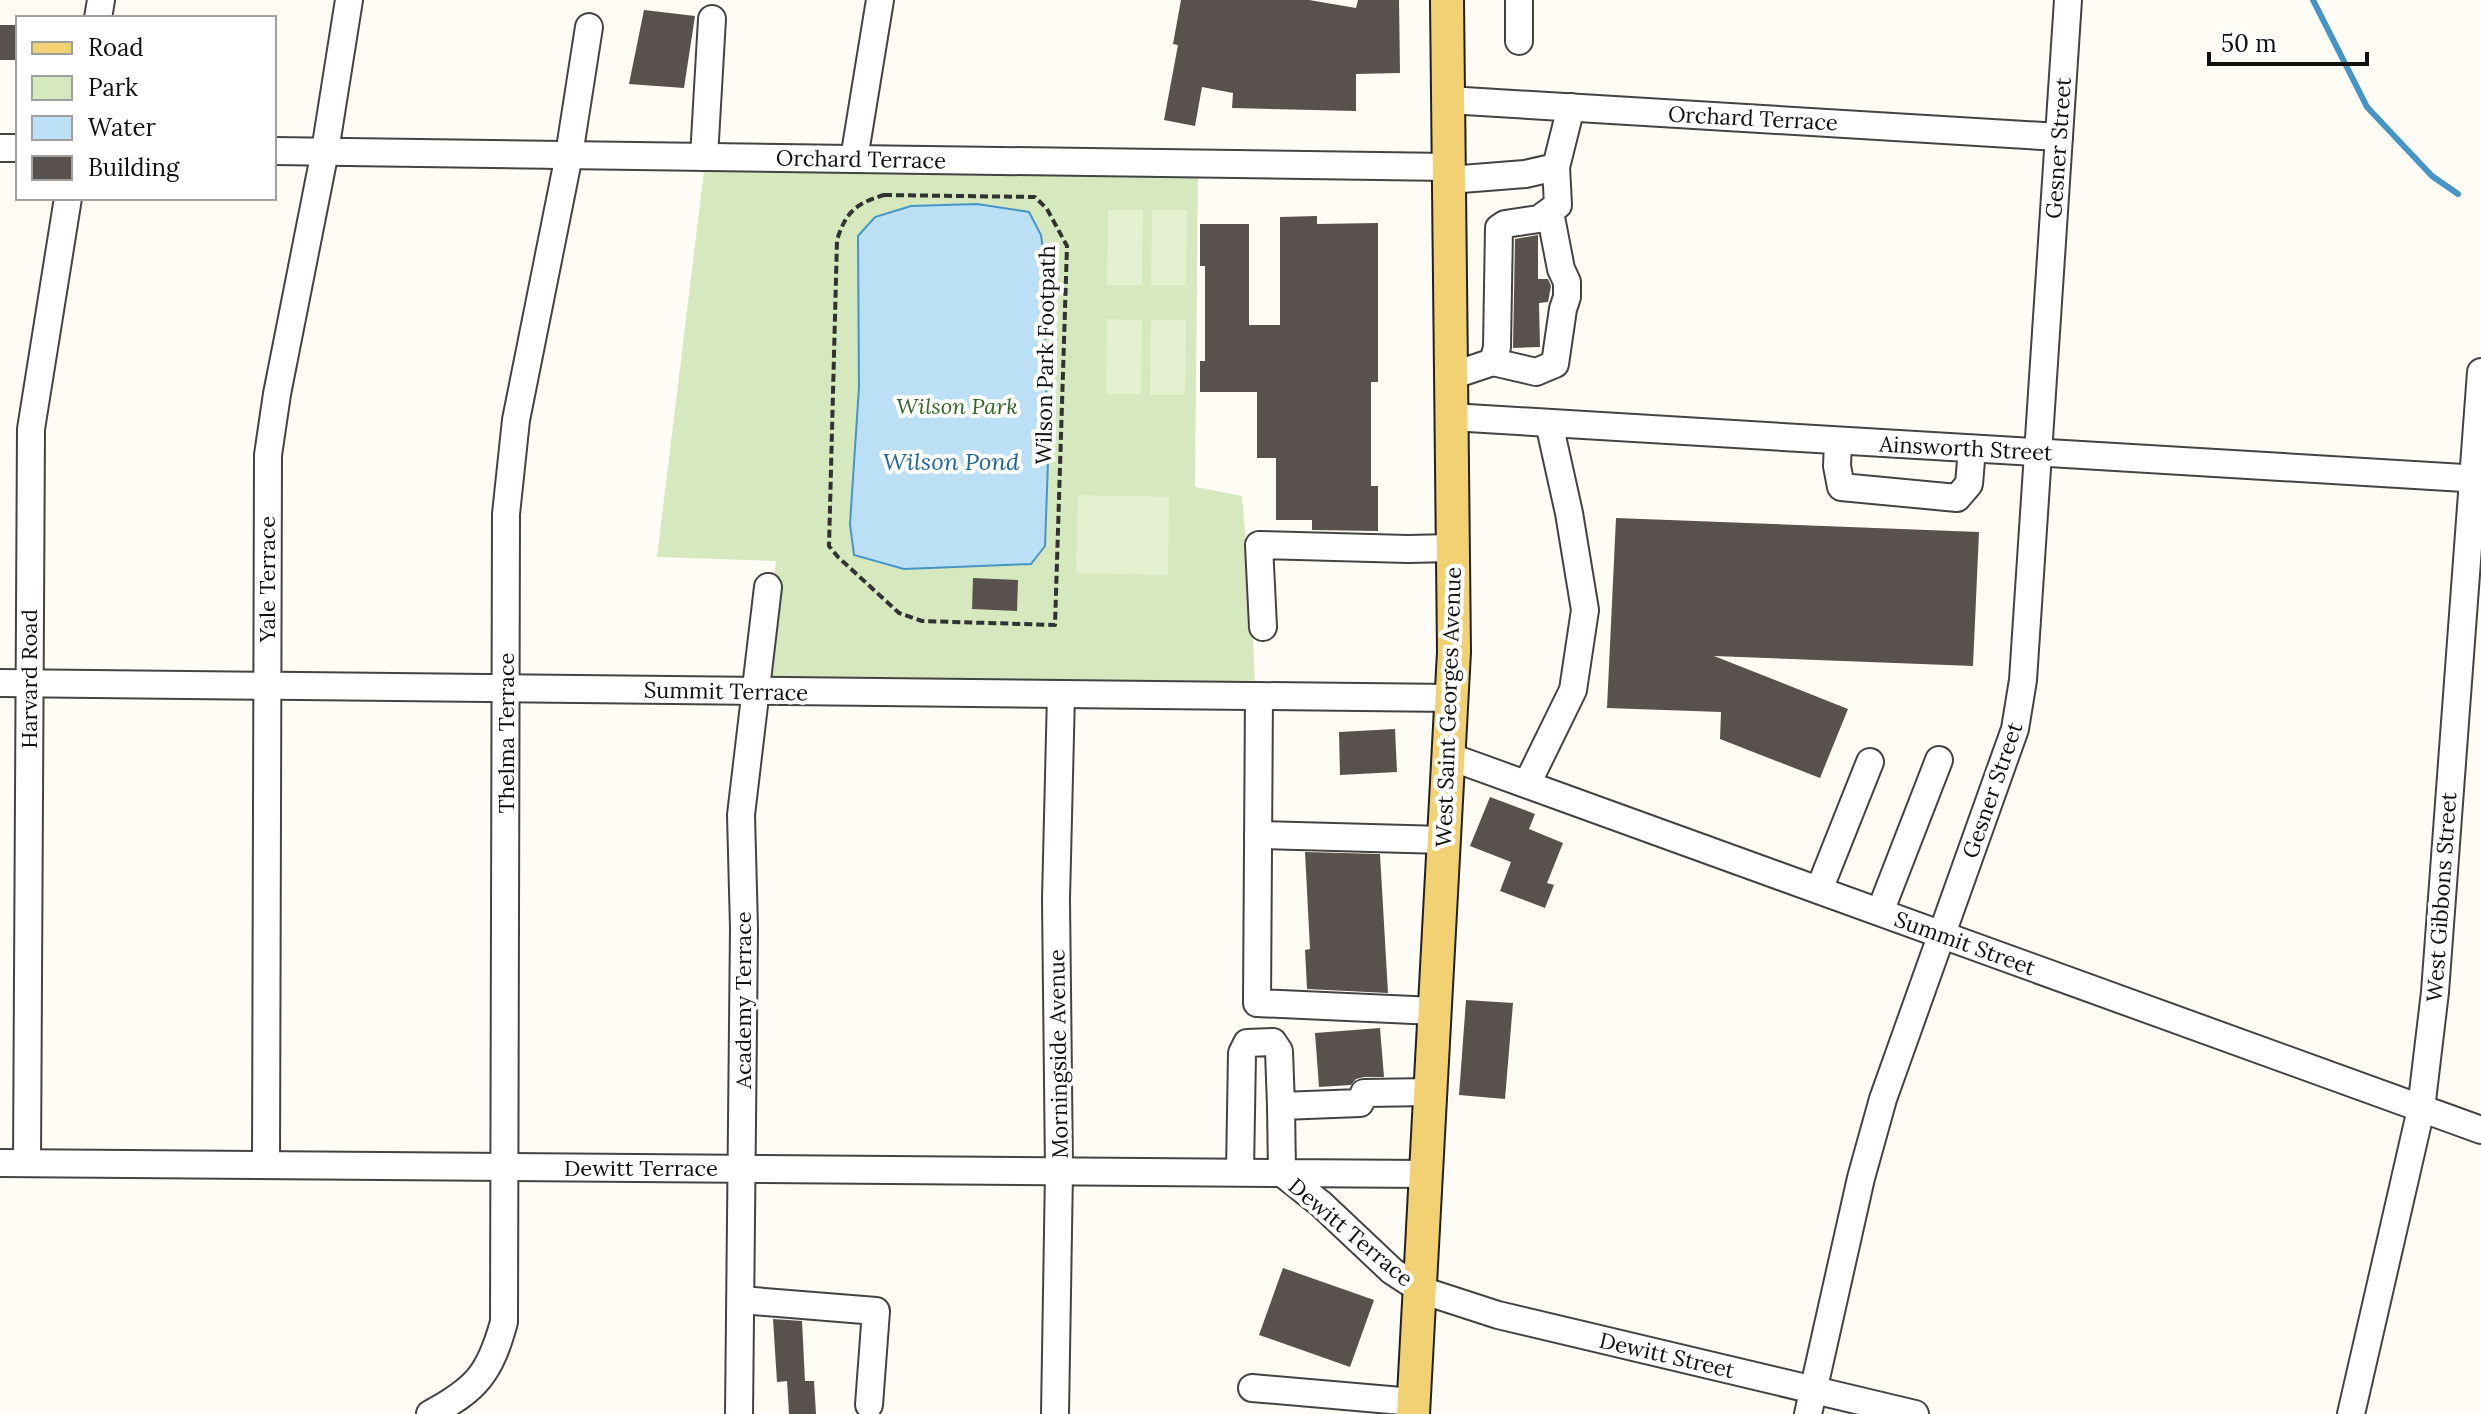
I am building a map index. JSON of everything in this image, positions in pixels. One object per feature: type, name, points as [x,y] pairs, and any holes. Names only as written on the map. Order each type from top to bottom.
[{"type":"main road","name":"West Saint Georges Avenue","points":[[1413,1408],[1452,698],[1447,0]]},
{"type":"street","name":"Yale Terrace","points":[[266,1165],[268,455],[325,151],[349,0]]},
{"type":"street","points":[[854,159],[880,0]]},
{"type":"street","points":[[1519,0],[1519,41]]},
{"type":"street","name":"Gesner Street","points":[[1811,1402],[1861,1178],[1876,1126],[2015,729],[2023,680],[2068,0]]},
{"type":"street","points":[[704,157],[712,19]]},
{"type":"street","name":"Thelma Terrace","points":[[430,1414],[449,1404],[477,1382],[495,1355],[504,1322],[506,514],[516,420],[569,155],[589,27]]},
{"type":"street","name":"Orchard Terrace","points":[[1448,100],[2059,137]]},
{"type":"street","points":[[1493,362],[1497,347],[1499,228],[1505,224],[1539,219],[1558,205],[1556,167],[1571,107]]},
{"type":"street","name":"Orchard Terrace","points":[[276,151],[854,159],[1449,174],[1525,174],[1556,167]]},
{"type":"street","name":"Harvard Road","points":[[27,1163],[31,429],[68,200]]},
{"type":"street","points":[[1451,376],[1493,362],[1536,372],[1555,364],[1567,282],[1561,269],[1550,212]]},
{"type":"street","name":"West Gibbons Street","points":[[2351,1414],[2421,1109],[2435,992],[2477,479],[2481,372]]},
{"type":"street","name":"Ainsworth Street","points":[[1451,417],[2477,479]]},
{"type":"street","points":[[1527,784],[1573,690],[1585,610],[1569,513],[1549,423]]},
{"type":"street","points":[[1838,441],[1837,466],[1841,487],[1957,498],[1969,484],[1972,449]]},
{"type":"street","points":[[1263,627],[1259,545],[1453,548]]},
{"type":"street","name":"Academy Terrace","points":[[739,1414],[744,928],[741,815],[768,587]]},
{"type":"street","name":"Summit Terrace","points":[[0,683],[1452,698]]},
{"type":"street","name":"Morningside Avenue","points":[[1055,1414],[1059,1171],[1056,899],[1061,694]]},
{"type":"street","points":[[1259,696],[1257,1003],[1435,1011]]},
{"type":"street","name":"Summit Street","points":[[1448,756],[2481,1130]]},
{"type":"street","points":[[1880,912],[1939,760]]},
{"type":"street","points":[[1819,890],[1870,762]]},
{"type":"street","points":[[1258,835],[1444,840]]},
{"type":"street","points":[[1240,1172],[1242,1053],[1247,1043],[1273,1042],[1279,1051],[1282,1173]]},
{"type":"street","points":[[1281,1106],[1360,1103],[1364,1093],[1431,1092]]},
{"type":"street","name":"Dewitt Terrace","points":[[0,1163],[1427,1174]]},
{"type":"street","name":"Dewitt Terrace","points":[[1282,1173],[1321,1204],[1392,1271],[1421,1290]]},
{"type":"street","name":"Dewitt Street","points":[[1421,1290],[1498,1315],[1811,1402],[1915,1414]]},
{"type":"street","points":[[741,1300],[876,1311],[869,1405]]},
{"type":"street","points":[[1252,1388],[1413,1408]]},
{"type":"path","name":"Wilson Park Footpath","points":[[884,195],[1035,197],[1047,209],[1067,246],[1055,625],[922,621],[899,613],[838,557],[829,546],[828,533],[837,240],[844,219],[862,202],[884,195]]},
{"type":"green space","name":"Wilson Park","points":[[705,163],[1198,168],[1195,487],[1242,496],[1255,689],[764,686],[776,561],[657,557]]},
{"type":"green space","points":[[1108,210],[1143,210],[1142,285],[1107,285]]},
{"type":"green space","points":[[1152,210],[1187,210],[1186,285],[1151,285]]},
{"type":"green space","points":[[1107,319],[1142,320],[1141,394],[1106,394]]},
{"type":"green space","points":[[1151,320],[1186,320],[1185,395],[1150,395]]},
{"type":"green space","points":[[1078,495],[1169,497],[1168,575],[1076,573]]},
{"type":"water","name":"Wilson Pond","points":[[977,204],[1029,212],[1041,235],[1048,461],[1045,546],[1031,564],[904,569],[854,555],[850,524],[859,387],[858,236],[875,217],[911,206]]},
{"type":"building","points":[[1181,0],[1309,0],[1356,8],[1358,0],[1399,0],[1400,73],[1356,74],[1356,111],[1232,108],[1233,93],[1202,87],[1195,126],[1164,120],[1178,45],[1173,44]]},
{"type":"building","points":[[644,10],[695,16],[684,88],[629,84]]},
{"type":"building","points":[[0,25],[16,25],[16,60],[0,60]]},
{"type":"building","points":[[1317,216],[1317,224],[1378,223],[1378,382],[1371,382],[1371,486],[1378,486],[1378,531],[1312,530],[1312,520],[1276,520],[1276,458],[1257,458],[1257,392],[1200,392],[1200,361],[1205,361],[1205,266],[1200,266],[1200,224],[1249,224],[1249,325],[1280,325],[1280,217]]},
{"type":"building","points":[[1538,235],[1538,279],[1548,279],[1551,286],[1548,302],[1539,303],[1540,347],[1513,348],[1515,239]]},
{"type":"building","points":[[1616,518],[1979,532],[1973,666],[1714,656],[1848,709],[1820,778],[1720,739],[1721,712],[1607,708]]},
{"type":"building","points":[[973,578],[1018,580],[1017,611],[972,609]]},
{"type":"building","points":[[1395,729],[1397,772],[1340,775],[1339,732]]},
{"type":"building","points":[[1490,797],[1535,814],[1529,829],[1563,843],[1547,883],[1554,885],[1545,908],[1500,891],[1511,862],[1470,846]]},
{"type":"building","points":[[1305,852],[1380,854],[1388,993],[1307,989],[1305,950],[1310,949]]},
{"type":"building","points":[[1466,1000],[1513,1003],[1505,1099],[1459,1095]]},
{"type":"building","points":[[1380,1028],[1384,1077],[1364,1077],[1356,1079],[1351,1085],[1319,1087],[1315,1033]]},
{"type":"building","points":[[1283,1268],[1374,1300],[1350,1367],[1259,1335]]},
{"type":"building","points":[[773,1319],[802,1321],[805,1381],[814,1381],[816,1414],[789,1414],[787,1381],[777,1382]]},
{"type":"waterway","points":[[2313,0],[2367,107],[2432,176],[2458,194]]}]
